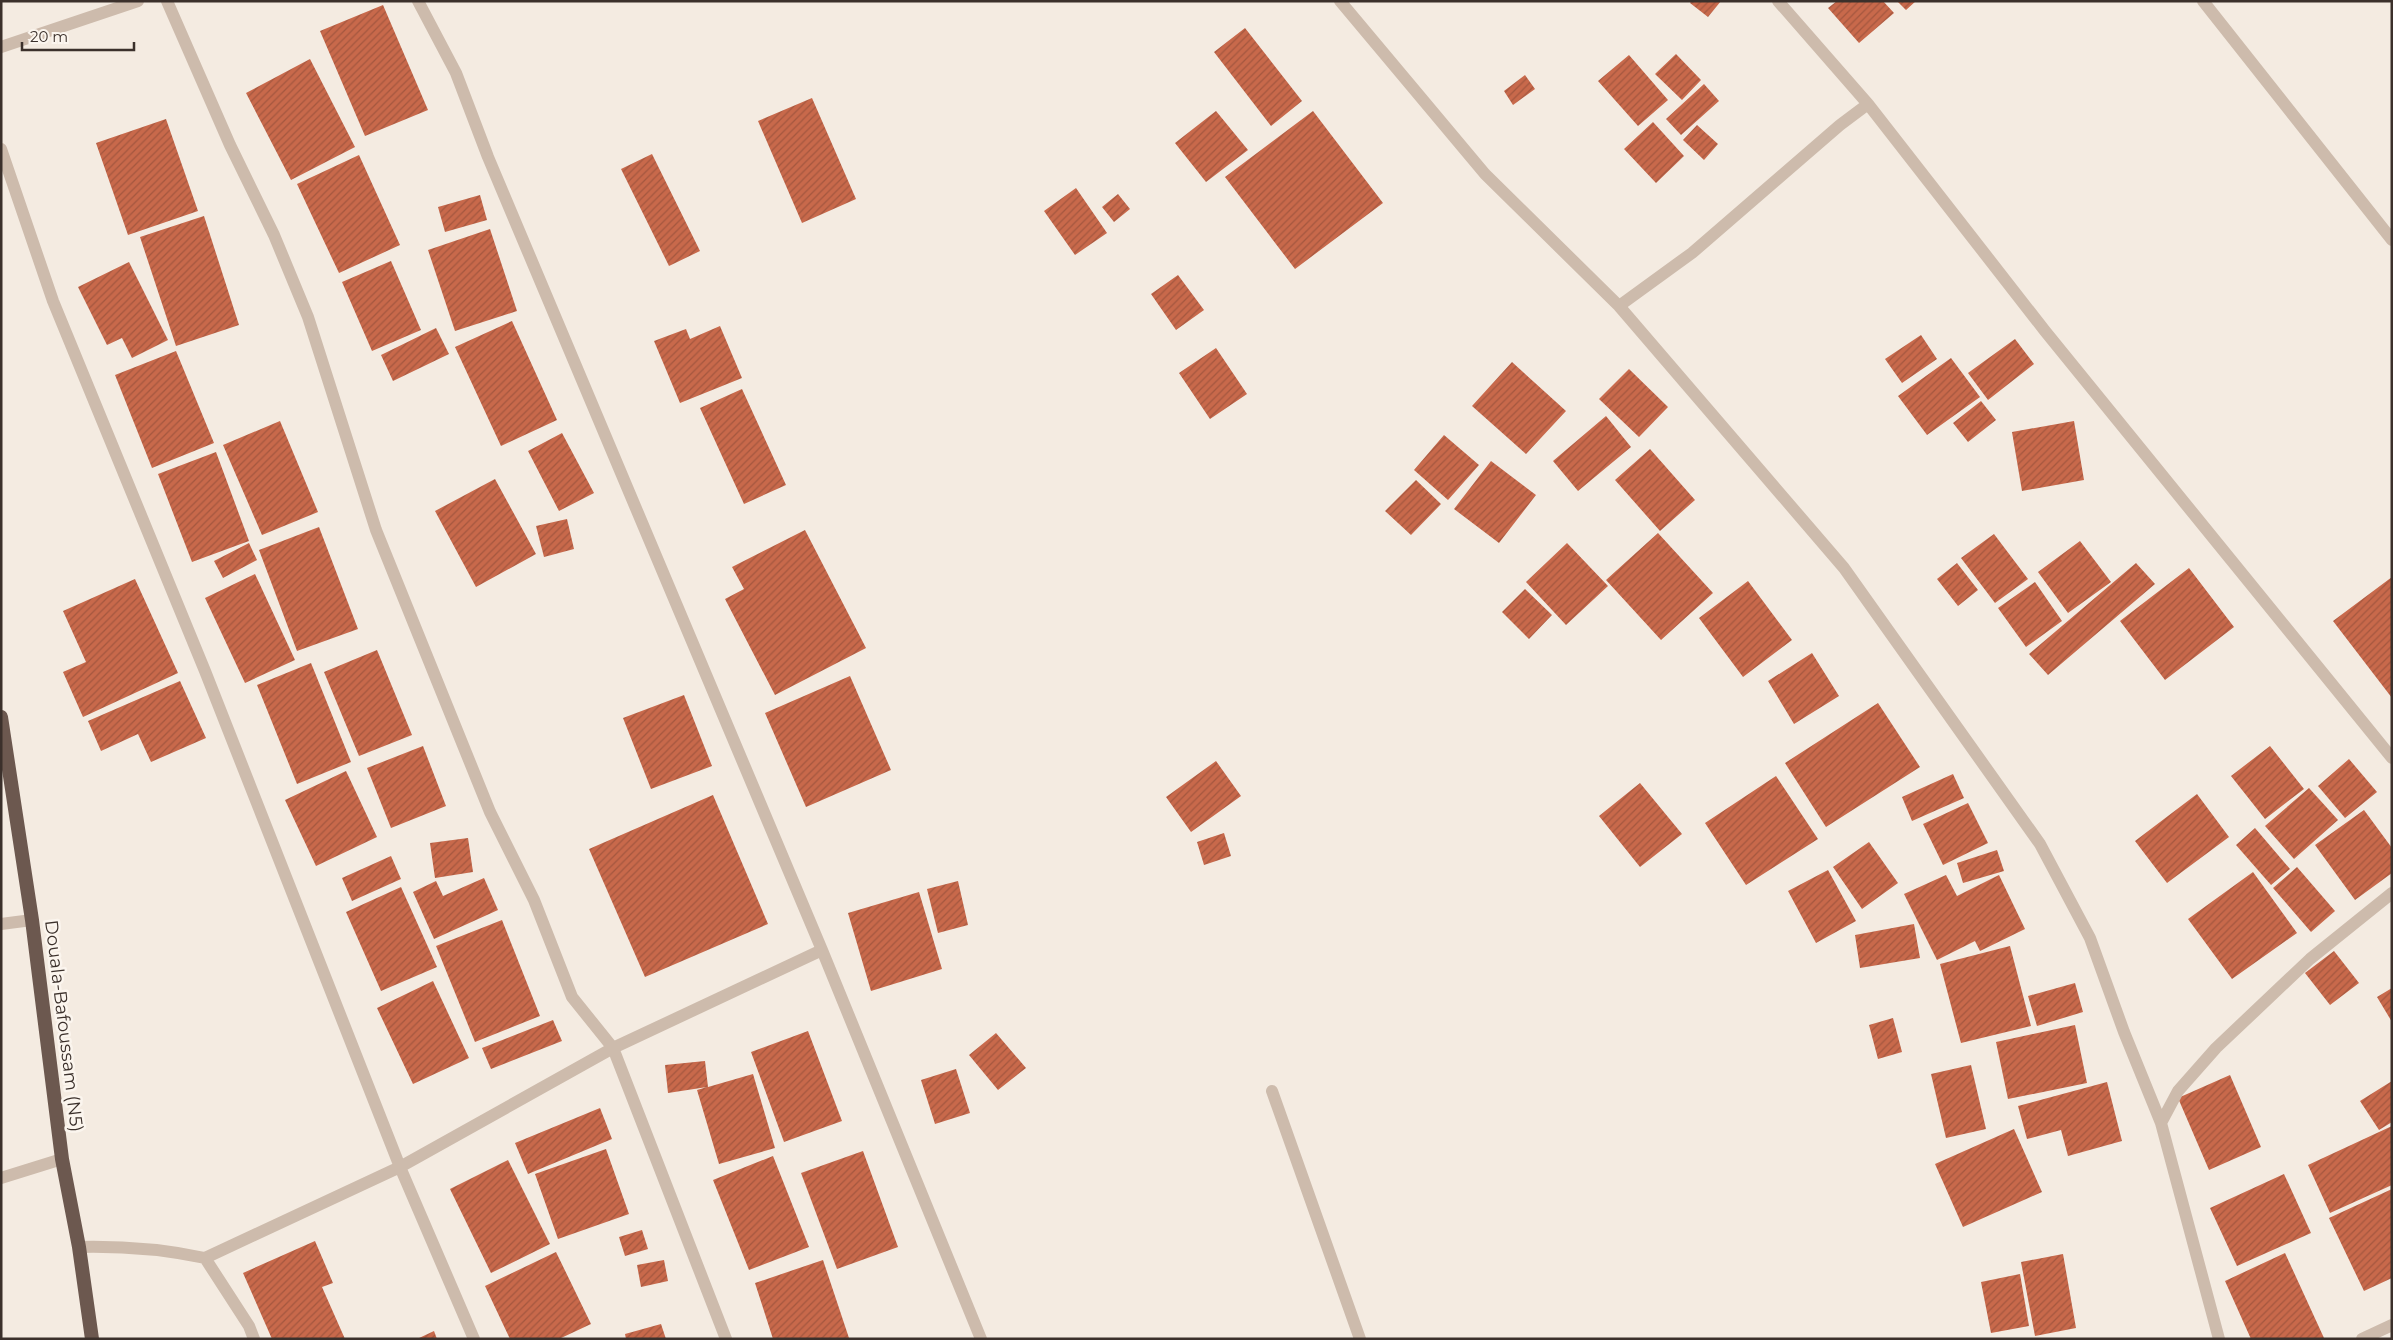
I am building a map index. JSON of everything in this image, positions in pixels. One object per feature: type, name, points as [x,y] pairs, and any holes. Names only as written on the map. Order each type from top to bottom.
[{"type":"highway","name":"Douala-Bafoussam (N5)","points":[[1,716],[32,920],[62,1159],[79,1247],[92,1339]]},
{"type":"street","points":[[1,47],[138,1]]},
{"type":"street","points":[[167,1],[230,145],[274,235],[308,317],[376,530],[490,812],[534,900],[572,998],[613,1048],[726,1339]]},
{"type":"street","points":[[418,1],[456,73],[488,157],[822,950],[981,1339]]},
{"type":"street","points":[[1340,1],[1485,174],[1619,306],[1844,568],[2040,844],[2090,938],[2124,1032],[2161,1122],[2219,1339]]},
{"type":"street","points":[[1778,1],[1868,104],[2045,331],[2392,758]]},
{"type":"street","points":[[2203,1],[2392,240]]},
{"type":"street","points":[[1619,306],[1692,253],[1825,137],[1868,104]]},
{"type":"street","points":[[1,149],[54,301],[205,671],[400,1167],[474,1339]]},
{"type":"street","points":[[2161,1122],[2178,1091],[2216,1048],[2310,959],[2392,894]]},
{"type":"street","points":[[1,924],[32,920]]},
{"type":"street","points":[[79,1247],[126,1246],[170,1250],[205,1258],[400,1167],[613,1048],[822,950]]},
{"type":"street","points":[[1272,1091],[1360,1339]]},
{"type":"street","points":[[1,1178],[62,1159]]},
{"type":"street","points":[[205,1258],[249,1326],[254,1339]]},
{"type":"street","points":[[2362,1339],[2392,1325]]},
{"type":"building","points":[[1691,1],[1721,1],[1708,17],[1690,3]]},
{"type":"building","points":[[1837,1],[1883,1],[1894,13],[1859,43],[1828,8]]},
{"type":"building","points":[[1897,1],[1916,1],[1906,10]]},
{"type":"building","points":[[383,5],[428,110],[365,136],[320,31]]},
{"type":"building","points":[[1245,28],[1302,101],[1271,126],[1214,52]]},
{"type":"building","points":[[1676,54],[1701,80],[1682,100],[1655,74]]},
{"type":"building","points":[[1629,55],[1668,100],[1638,126],[1598,81]]},
{"type":"building","points":[[310,59],[355,147],[291,180],[246,93]]},
{"type":"building","points":[[1525,75],[1535,89],[1513,105],[1504,91]]},
{"type":"building","points":[[1704,84],[1719,101],[1681,135],[1666,119]]},
{"type":"building","points":[[812,98],[856,199],[802,223],[758,121]]},
{"type":"building","points":[[1216,111],[1248,150],[1206,182],[1175,143]]},
{"type":"building","points":[[1313,111],[1383,203],[1295,269],[1225,177]]},
{"type":"building","points":[[166,119],[198,211],[128,235],[96,143]]},
{"type":"building","points":[[1653,122],[1684,156],[1656,183],[1624,149]]},
{"type":"building","points":[[1697,125],[1718,144],[1704,160],[1683,140]]},
{"type":"building","points":[[652,154],[700,251],[669,266],[621,169]]},
{"type":"building","points":[[359,155],[400,245],[339,273],[297,184]]},
{"type":"building","points":[[1076,188],[1107,233],[1075,255],[1044,211]]},
{"type":"building","points":[[1118,194],[1130,209],[1114,222],[1102,207]]},
{"type":"building","points":[[480,195],[487,220],[445,232],[438,207]]},
{"type":"building","points":[[204,216],[239,325],[176,346],[140,237]]},
{"type":"building","points":[[490,229],[517,311],[455,331],[428,250]]},
{"type":"building","points":[[391,261],[421,330],[372,351],[342,282]]},
{"type":"building","points":[[129,262],[168,340],[132,358],[122,338],[107,345],[78,287]]},
{"type":"building","points":[[1178,275],[1204,310],[1176,330],[1151,294]]},
{"type":"building","points":[[512,321],[557,420],[501,446],[455,347]]},
{"type":"building","points":[[720,326],[742,378],[680,403],[654,341],[686,329],[690,339]]},
{"type":"building","points":[[436,328],[449,354],[393,381],[381,355]]},
{"type":"building","points":[[1921,335],[1937,359],[1902,383],[1885,359]]},
{"type":"building","points":[[2015,339],[2034,364],[1988,400],[1968,373]]},
{"type":"building","points":[[1216,348],[1247,394],[1210,419],[1179,373]]},
{"type":"building","points":[[176,351],[214,443],[152,468],[115,375]]},
{"type":"building","points":[[1951,358],[1980,397],[1927,435],[1898,396]]},
{"type":"building","points":[[1512,362],[1566,411],[1526,454],[1472,406]]},
{"type":"building","points":[[1629,369],[1668,407],[1639,437],[1599,399]]},
{"type":"building","points":[[742,389],[786,485],[744,504],[700,408]]},
{"type":"building","points":[[1981,401],[1996,420],[1968,442],[1953,423]]},
{"type":"building","points":[[1606,416],[1631,447],[1578,491],[1553,461]]},
{"type":"building","points":[[280,421],[318,512],[262,535],[223,445]]},
{"type":"building","points":[[2074,421],[2084,480],[2022,491],[2012,432]]},
{"type":"building","points":[[562,433],[594,493],[559,511],[528,451]]},
{"type":"building","points":[[1444,435],[1479,465],[1448,500],[1414,470]]},
{"type":"building","points":[[1650,449],[1695,500],[1660,531],[1615,480]]},
{"type":"building","points":[[216,452],[249,541],[192,562],[158,474]]},
{"type":"building","points":[[1491,461],[1536,495],[1499,543],[1454,509]]},
{"type":"building","points":[[495,479],[536,554],[476,587],[435,511]]},
{"type":"building","points":[[1416,480],[1441,504],[1411,535],[1385,511]]},
{"type":"building","points":[[567,519],[574,549],[544,557],[536,526]]},
{"type":"building","points":[[319,527],[358,629],[297,651],[259,550]]},
{"type":"building","points":[[805,530],[866,648],[775,695],[725,599],[744,589],[732,567]]},
{"type":"building","points":[[1658,533],[1713,593],[1661,640],[1606,580]]},
{"type":"building","points":[[1994,534],[2028,579],[1995,603],[1961,558]]},
{"type":"building","points":[[2080,541],[2111,582],[2068,613],[2038,572]]},
{"type":"building","points":[[249,543],[257,560],[223,578],[214,561]]},
{"type":"building","points":[[1567,543],[1608,586],[1566,625],[1526,582]]},
{"type":"building","points":[[1957,563],[1978,590],[1958,606],[1937,579]]},
{"type":"building","points":[[2136,563],[2155,584],[2048,675],[2029,654]]},
{"type":"building","points":[[2189,568],[2234,627],[2165,680],[2120,621]]},
{"type":"building","points":[[255,574],[295,660],[245,683],[205,598]]},
{"type":"building","points":[[2392,577],[2392,698],[2333,621]]},
{"type":"building","points":[[135,579],[178,673],[83,717],[63,672],[86,662],[63,611]]},
{"type":"building","points":[[1748,581],[1792,640],[1743,677],[1699,618]]},
{"type":"building","points":[[2035,582],[2062,621],[2026,647],[1998,608]]},
{"type":"building","points":[[1525,589],[1552,615],[1529,639],[1502,612]]},
{"type":"building","points":[[377,650],[412,735],[359,756],[324,672]]},
{"type":"building","points":[[1812,653],[1839,696],[1794,724],[1768,681]]},
{"type":"building","points":[[311,663],[351,762],[297,784],[257,685]]},
{"type":"building","points":[[850,676],[891,770],[806,807],[765,713]]},
{"type":"building","points":[[180,681],[206,738],[151,762],[138,734],[101,751],[88,721]]},
{"type":"building","points":[[684,695],[712,766],[651,789],[623,718]]},
{"type":"building","points":[[1878,703],[1920,767],[1826,827],[1785,763]]},
{"type":"building","points":[[423,746],[446,806],[391,828],[367,768]]},
{"type":"building","points":[[2270,746],[2304,789],[2265,819],[2231,776]]},
{"type":"building","points":[[2349,759],[2377,792],[2345,818],[2318,786]]},
{"type":"building","points":[[1216,761],[1241,796],[1191,832],[1166,797]]},
{"type":"building","points":[[346,771],[377,837],[316,866],[285,800]]},
{"type":"building","points":[[1953,774],[1964,798],[1912,821],[1902,797]]},
{"type":"building","points":[[1776,776],[1818,839],[1746,885],[1705,823]]},
{"type":"building","points":[[1640,783],[1682,834],[1640,867],[1599,816]]},
{"type":"building","points":[[2309,788],[2338,820],[2294,859],[2265,826]]},
{"type":"building","points":[[2197,794],[2229,837],[2167,883],[2135,841]]},
{"type":"building","points":[[713,795],[768,924],[645,977],[589,849]]},
{"type":"building","points":[[1968,803],[1988,843],[1943,865],[1923,824]]},
{"type":"building","points":[[2364,810],[2392,848],[2392,873],[2355,900],[2315,845]]},
{"type":"building","points":[[2255,828],[2290,869],[2271,885],[2236,845]]},
{"type":"building","points":[[1224,833],[1231,856],[1204,865],[1197,842]]},
{"type":"building","points":[[468,838],[473,872],[435,878],[430,843]]},
{"type":"building","points":[[1869,842],[1898,883],[1862,909],[1833,867]]},
{"type":"building","points":[[1997,850],[2004,871],[1963,883],[1957,863]]},
{"type":"building","points":[[391,856],[401,879],[352,901],[342,878]]},
{"type":"building","points":[[2297,867],[2335,911],[2311,932],[2273,888]]},
{"type":"building","points":[[1828,870],[1856,921],[1816,943],[1788,891]]},
{"type":"building","points":[[2253,872],[2297,933],[2232,979],[2188,919]]},
{"type":"building","points":[[1946,875],[1957,896],[1999,875],[2025,929],[1980,951],[1975,941],[1937,960],[1904,894]]},
{"type":"building","points":[[484,878],[498,910],[434,939],[413,892],[436,881],[443,896]]},
{"type":"building","points":[[958,881],[968,925],[938,933],[927,889]]},
{"type":"building","points":[[401,887],[437,967],[381,991],[346,912]]},
{"type":"building","points":[[919,892],[942,969],[871,991],[848,913]]},
{"type":"building","points":[[502,920],[540,1016],[475,1042],[436,946]]},
{"type":"building","points":[[1914,924],[1920,958],[1860,968],[1855,935]]},
{"type":"building","points":[[2010,946],[2031,1026],[1961,1043],[1940,964]]},
{"type":"building","points":[[2334,951],[2359,983],[2330,1005],[2305,973]]},
{"type":"building","points":[[433,981],[469,1058],[413,1084],[377,1008]]},
{"type":"building","points":[[2075,983],[2083,1012],[2037,1026],[2028,996]]},
{"type":"building","points":[[2392,988],[2392,1022],[2377,997]]},
{"type":"building","points":[[1893,1018],[1902,1052],[1878,1059],[1869,1025]]},
{"type":"building","points":[[553,1020],[562,1041],[491,1069],[482,1048]]},
{"type":"building","points":[[2075,1025],[2087,1083],[2008,1099],[1996,1042]]},
{"type":"building","points":[[808,1031],[842,1121],[784,1142],[751,1052]]},
{"type":"building","points":[[996,1033],[1026,1068],[998,1090],[969,1055]]},
{"type":"building","points":[[705,1061],[708,1087],[753,1074],[775,1148],[719,1164],[697,1090],[707,1087],[668,1093],[665,1065]]},
{"type":"building","points":[[1971,1065],[1986,1129],[1946,1138],[1931,1074]]},
{"type":"building","points":[[956,1069],[970,1113],[935,1124],[921,1080]]},
{"type":"building","points":[[2230,1075],[2261,1147],[2209,1170],[2178,1098]]},
{"type":"building","points":[[2392,1081],[2392,1122],[2379,1130],[2360,1101]]},
{"type":"building","points":[[2107,1082],[2122,1141],[2068,1156],[2061,1130],[2027,1139],[2018,1106]]},
{"type":"building","points":[[600,1108],[612,1139],[528,1174],[515,1143]]},
{"type":"building","points":[[2392,1126],[2392,1185],[2330,1213],[2308,1165]]},
{"type":"building","points":[[2014,1129],[2042,1192],[1963,1227],[1935,1164]]},
{"type":"building","points":[[606,1149],[629,1214],[558,1239],[535,1174]]},
{"type":"building","points":[[863,1151],[898,1247],[837,1269],[801,1173]]},
{"type":"building","points":[[773,1156],[809,1247],[749,1270],[713,1180]]},
{"type":"building","points":[[508,1160],[550,1244],[491,1273],[450,1189]]},
{"type":"building","points":[[2284,1174],[2311,1233],[2237,1266],[2210,1208]]},
{"type":"building","points":[[2392,1189],[2392,1278],[2364,1291],[2329,1218]]},
{"type":"building","points":[[642,1230],[648,1249],[625,1256],[619,1237]]},
{"type":"building","points":[[315,1241],[333,1283],[322,1287],[345,1339],[272,1339],[243,1273]]},
{"type":"building","points":[[556,1252],[591,1324],[559,1339],[510,1339],[485,1286]]},
{"type":"building","points":[[2285,1253],[2324,1338],[2322,1339],[2251,1339],[2225,1281]]},
{"type":"building","points":[[2063,1254],[2076,1328],[2035,1336],[2021,1262]]},
{"type":"building","points":[[664,1260],[668,1281],[641,1287],[637,1265]]},
{"type":"building","points":[[823,1260],[849,1338],[773,1339],[755,1283]]},
{"type":"building","points":[[2020,1274],[2029,1326],[1991,1333],[1981,1282]]},
{"type":"building","points":[[661,1324],[666,1339],[626,1339],[625,1334]]},
{"type":"building","points":[[434,1331],[437,1339],[417,1339]]}]
